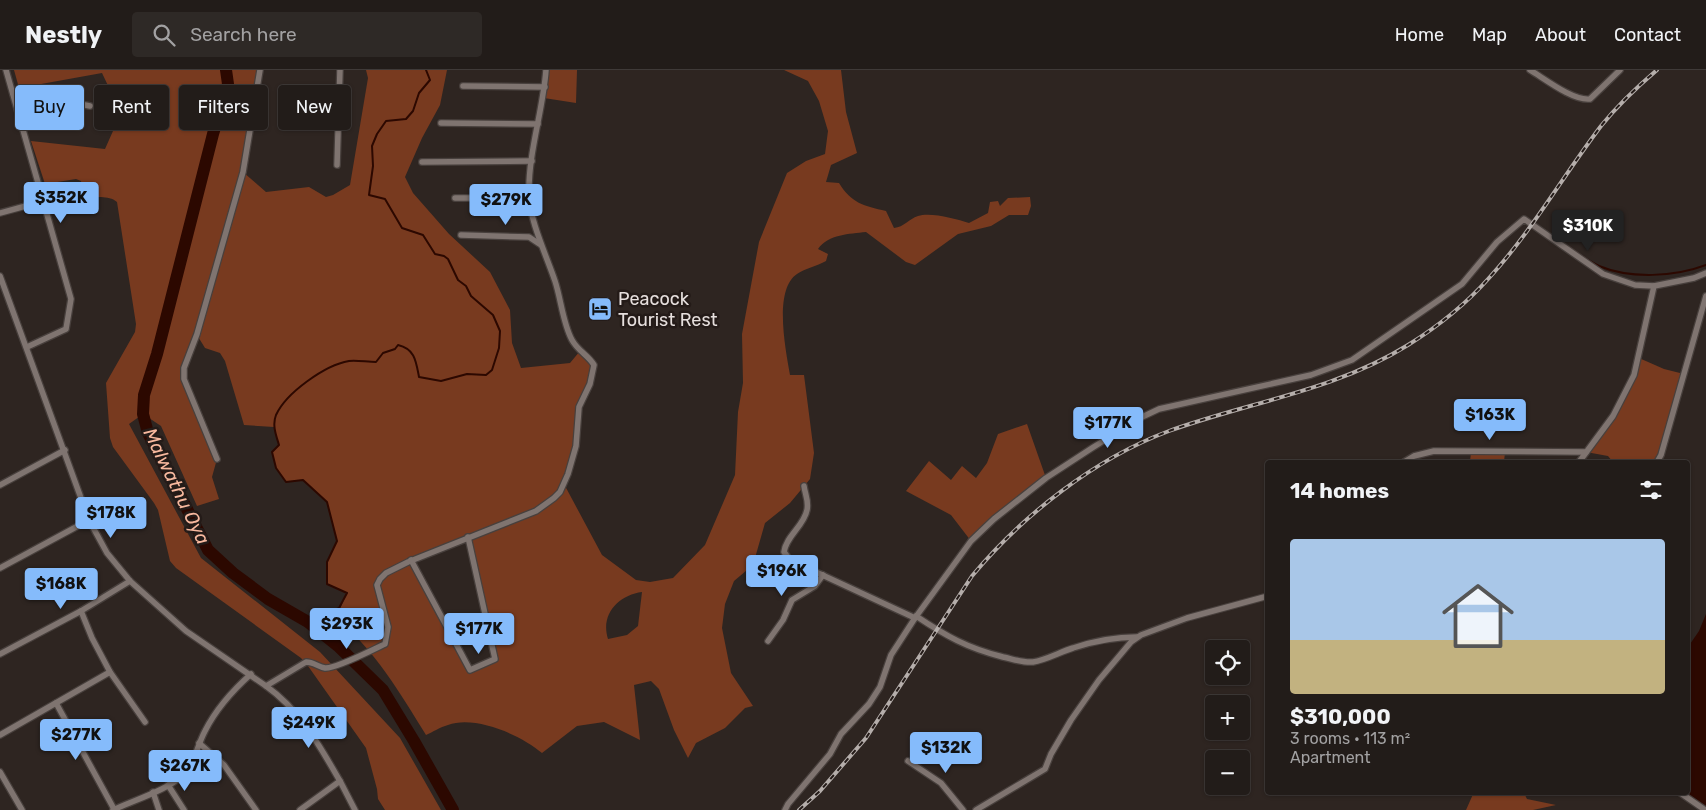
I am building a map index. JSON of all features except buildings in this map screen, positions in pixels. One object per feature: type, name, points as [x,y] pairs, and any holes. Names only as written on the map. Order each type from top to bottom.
[{"type":"street","points":[[6,70],[71,299],[66,329],[27,346]]},
{"type":"street","points":[[217,459],[184,379],[184,368],[197,334],[243,172],[260,70]]},
{"type":"street","points":[[337,165],[340,70]]},
{"type":"street","points":[[266,686],[306,662],[312,662],[324,668],[339,665],[385,644],[388,627],[377,585],[386,573],[411,560],[536,511],[560,492],[568,474],[576,446],[579,406],[590,384],[594,365],[580,351],[571,337],[555,281],[541,246],[529,198],[532,161],[545,87],[546,70]]},
{"type":"street","points":[[1530,70],[1561,90],[1590,99],[1620,70]]},
{"type":"street","points":[[463,86],[545,87]]},
{"type":"street","points":[[13,93],[51,111],[75,104],[90,106]]},
{"type":"street","points":[[441,123],[538,124]]},
{"type":"street","points":[[422,162],[532,161]]},
{"type":"street","points":[[455,198],[529,198]]},
{"type":"street","points":[[0,213],[44,201]]},
{"type":"street","points":[[785,810],[830,754],[841,734],[869,704],[880,687],[891,654],[915,617],[971,541],[992,521],[1046,478],[1117,431],[1159,409],[1311,374],[1352,360],[1462,284],[1497,242],[1524,219],[1603,274],[1635,285],[1654,286],[1694,278],[1706,273]]},
{"type":"street","points":[[461,235],[529,237],[541,246]]},
{"type":"street","points":[[0,276],[90,520],[107,553],[130,581],[186,631],[251,674],[288,704],[313,735],[355,810]]},
{"type":"street","points":[[1580,460],[1613,416],[1634,375],[1654,286]]},
{"type":"street","points":[[1658,460],[1664,446],[1706,296]]},
{"type":"street","points":[[0,485],[65,450]]},
{"type":"street","points":[[1407,460],[1414,456],[1434,451],[1586,452]]},
{"type":"street","points":[[804,486],[808,500],[807,512],[785,544],[784,552],[790,560],[915,617],[956,642],[1023,662],[1034,662],[1076,647],[1103,640],[1138,637]]},
{"type":"street","points":[[0,568],[90,520]]},
{"type":"street","points":[[411,560],[470,670],[495,659],[468,537]]},
{"type":"street","points":[[768,641],[783,620],[792,600],[814,586],[823,575]]},
{"type":"street","points":[[0,654],[81,611],[130,581]]},
{"type":"street","points":[[976,810],[1045,769],[1051,754],[1071,720],[1099,680],[1131,642],[1138,637],[1187,618],[1265,597]]},
{"type":"street","points":[[81,611],[92,638],[110,672],[145,722]]},
{"type":"street","points":[[0,735],[110,672]]},
{"type":"street","points":[[56,703],[113,810],[168,785],[185,773],[206,729],[230,693],[251,674]]},
{"type":"street","points":[[199,743],[224,765],[256,810]]},
{"type":"street","points":[[908,761],[941,783],[963,810]]},
{"type":"street","points":[[0,772],[22,810]]},
{"type":"street","points":[[300,810],[340,781]]},
{"type":"street","points":[[168,785],[184,810]]},
{"type":"street","points":[[153,792],[159,810]]},
{"type":"street","points":[[1684,795],[1705,810]]},
{"type":"shaded area","points":[[14,70],[260,70],[258,85],[179,85],[179,130],[250,130],[243,172],[266,192],[309,187],[326,197],[350,185],[368,78],[366,70],[447,70],[440,105],[422,138],[405,177],[413,193],[449,234],[490,272],[510,310],[512,343],[521,368],[570,363],[580,351],[594,365],[582,397],[576,446],[564,484],[602,555],[636,580],[650,582],[673,578],[705,545],[735,475],[738,412],[743,383],[742,334],[759,242],[787,173],[806,161],[825,154],[828,131],[819,101],[808,81],[784,70],[841,70],[846,112],[857,153],[831,165],[826,182],[839,183],[848,195],[859,203],[886,211],[894,228],[923,215],[943,216],[969,223],[988,213],[990,202],[998,201],[1000,206],[1008,198],[1030,197],[1031,206],[1028,215],[1009,215],[991,226],[958,234],[915,265],[906,262],[866,232],[846,234],[828,240],[818,249],[828,254],[826,261],[800,272],[790,282],[785,293],[783,307],[784,337],[790,375],[804,375],[814,453],[810,479],[790,503],[765,523],[753,565],[734,581],[725,604],[722,628],[731,673],[753,706],[745,708],[725,728],[696,743],[688,758],[674,730],[659,689],[651,681],[634,685],[640,740],[604,722],[577,726],[542,753],[510,734],[484,725],[459,723],[439,728],[426,735],[375,658],[350,630],[336,618],[347,593],[327,584],[327,562],[337,541],[327,502],[303,480],[286,482],[276,468],[272,452],[279,445],[274,427],[244,425],[225,361],[220,353],[205,348],[197,335],[184,379],[217,459],[212,477],[219,499],[197,506],[161,426],[143,414],[129,424],[201,558],[320,652],[400,738],[441,810],[385,810],[378,799],[366,748],[308,666],[301,658],[176,568],[170,561],[158,510],[113,447],[110,438],[106,383],[135,332],[136,324],[117,202],[110,198],[93,197],[84,194],[81,181],[76,179],[45,184],[31,141],[105,149],[113,130],[169,130],[169,85],[108,85],[102,73],[36,85],[18,85]],"holes":[[[469,537],[494,659],[467,668],[411,561]],[[642,592],[638,626],[627,635],[608,639],[607,622],[613,607],[626,597]]]},
{"type":"shaded area","points":[[546,70],[577,70],[576,103],[544,98]]},
{"type":"shaded area","points":[[1639,358],[1664,369],[1684,374],[1658,460],[1611,460],[1608,456],[1586,452],[1613,416]]},
{"type":"shaded area","points":[[1027,424],[1046,478],[971,541],[951,515],[906,491],[929,461],[951,480],[962,466],[976,478],[987,463],[998,434]]},
{"type":"shaded area","points":[[1471,452],[1505,452],[1504,460],[1470,460]]},
{"type":"shaded area","points":[[1706,614],[1706,808],[1685,795],[1690,795],[1690,644],[1699,631]]},
{"type":"shaded area","points":[[1473,795],[1525,795],[1527,799],[1556,805],[1533,810],[1466,810]]},
{"type":"waterway","name":"Malwathu Oya","points":[[226,70],[228,84],[213,134],[157,354],[144,395],[143,414],[148,433],[208,550],[233,573],[268,599],[308,622],[338,646],[383,690],[453,810]]},
{"type":"waterway","points":[[308,622],[339,608],[347,593],[327,584],[327,562],[337,541],[327,502],[303,480],[286,482],[276,468],[272,452],[279,445],[274,422],[281,407],[297,389],[329,368],[349,361],[376,362],[383,353],[395,349],[398,345],[408,349],[414,356],[419,377],[441,381],[467,374],[486,375],[492,370],[499,348],[500,331],[493,315],[471,296],[466,286],[458,280],[448,259],[435,254],[423,235],[402,228],[385,199],[369,195],[373,166],[372,146],[377,134],[386,121],[406,119],[413,111],[419,93],[430,80],[426,70]]},
{"type":"waterway","points":[[1560,241],[1599,266],[1624,273],[1638,275],[1667,274],[1706,265]]},
{"type":"railway","points":[[799,810],[820,791],[866,738],[972,576],[992,553],[1037,511],[1087,473],[1141,443],[1199,421],[1321,385],[1351,374],[1380,361],[1430,331],[1461,306],[1505,260],[1601,126],[1657,70]]},
{"type":"place","name":"Peacock Tourist Rest","points":[[600,309]]}]
